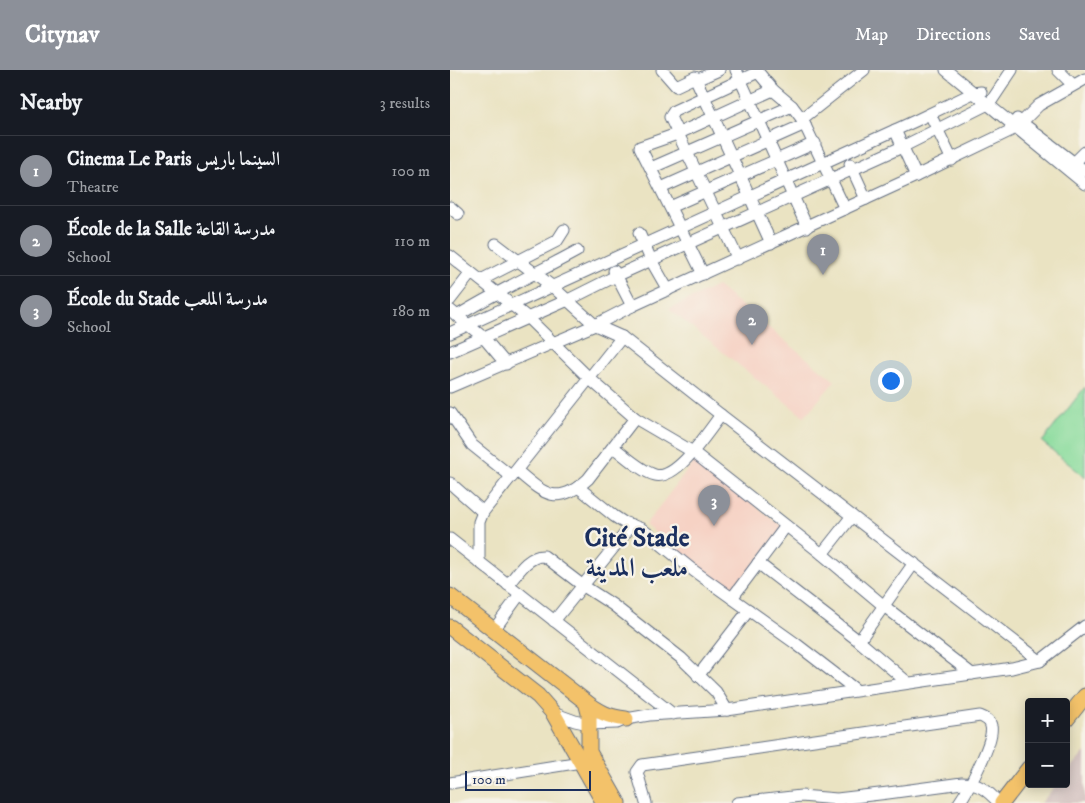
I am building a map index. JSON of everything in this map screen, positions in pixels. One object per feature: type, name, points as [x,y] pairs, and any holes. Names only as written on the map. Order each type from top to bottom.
[{"type":"main road","points":[[450,596],[596,710],[609,716],[626,719]]},
{"type":"main road","points":[[450,627],[538,696],[553,713],[604,803]]},
{"type":"main road","points":[[1070,715],[1085,696]]},
{"type":"main road","points":[[586,702],[589,713],[590,752],[618,803]]},
{"type":"main road","points":[[1000,803],[1025,773]]},
{"type":"street","points":[[662,70],[676,86],[695,77],[771,243]]},
{"type":"street","points":[[696,80],[718,70]]},
{"type":"street","points":[[660,188],[768,141],[803,122],[864,70]]},
{"type":"street","points":[[946,70],[990,102],[1071,167],[1085,184]]},
{"type":"street","points":[[955,70],[977,92]]},
{"type":"street","points":[[450,352],[568,300],[616,276],[652,262],[830,178],[938,130],[990,102],[1012,70]]},
{"type":"street","points":[[1058,70],[1073,85]]},
{"type":"street","points":[[738,258],[686,153],[670,115],[674,111],[704,97],[738,75],[758,72],[773,90],[792,106],[815,143],[845,209]]},
{"type":"street","points":[[738,75],[807,226]]},
{"type":"street","points":[[450,387],[595,325],[632,306],[952,160],[1020,126],[1039,105],[1085,79]]},
{"type":"street","points":[[703,274],[640,147],[677,134],[773,90]]},
{"type":"street","points":[[450,333],[977,92]]},
{"type":"street","points":[[651,168],[792,106]]},
{"type":"street","points":[[930,114],[952,160]]},
{"type":"street","points":[[895,130],[916,176]]},
{"type":"street","points":[[670,207],[815,143]]},
{"type":"street","points":[[1071,167],[1085,152]]},
{"type":"street","points":[[845,153],[866,199]]},
{"type":"street","points":[[1071,167],[1085,171]]},
{"type":"street","points":[[481,280],[557,242],[564,230]]},
{"type":"street","points":[[639,233],[652,262],[668,290]]},
{"type":"street","points":[[496,244],[553,287],[595,325],[622,337],[1040,661]]},
{"type":"street","points":[[506,364],[484,338],[452,312],[535,274],[577,251]]},
{"type":"street","points":[[450,256],[527,317],[590,379],[635,418],[693,452],[822,554],[884,606],[972,674]]},
{"type":"street","points":[[608,261],[632,306]]},
{"type":"street","points":[[450,300],[471,273]]},
{"type":"street","points":[[479,562],[480,522],[483,512],[622,337]]},
{"type":"street","points":[[450,413],[472,445],[545,493],[556,495],[566,493],[578,487],[588,478],[635,418]]},
{"type":"street","points":[[613,447],[648,472],[656,476],[664,476],[672,472],[693,452],[721,414]]},
{"type":"street","points":[[450,483],[483,512]]},
{"type":"street","points":[[578,487],[623,522],[642,529],[694,572],[749,610],[856,690]]},
{"type":"street","points":[[822,554],[852,516]]},
{"type":"street","points":[[554,621],[632,525]]},
{"type":"street","points":[[732,598],[786,526]]},
{"type":"street","points":[[450,538],[508,586],[673,714]]},
{"type":"street","points":[[508,586],[522,568],[534,557],[544,556],[582,585],[614,605],[681,658],[716,692],[727,710]]},
{"type":"street","points":[[758,563],[859,641],[907,682]]},
{"type":"street","points":[[859,641],[914,563]]},
{"type":"street","points":[[493,631],[520,594]]},
{"type":"street","points":[[698,676],[749,610]]},
{"type":"street","points":[[553,713],[589,724],[617,723],[626,719],[727,710],[907,682],[972,674],[1040,661],[1085,626]]},
{"type":"street","points":[[646,803],[636,772],[642,765],[980,716],[989,721],[992,728],[985,752],[972,783],[959,803]]},
{"type":"street","points":[[450,782],[581,762]]},
{"type":"street","points":[[737,803],[801,796],[817,800],[838,801],[972,783],[986,789],[1000,803]]},
{"type":"shaded area","points":[[717,286],[835,381],[804,417],[669,309]]},
{"type":"shaded area","points":[[696,459],[783,527],[733,594],[645,525]]},
{"type":"shaded area","points":[[1085,752],[1085,803],[1041,803],[1054,788],[1070,788],[1070,769]]},
{"type":"green space","points":[[1085,387],[1085,477],[1042,442]]},
{"type":"place","name":"Cinema Le Paris السينما باريس","points":[[823,275]]},
{"type":"place","name":"École de la Salle مدرسة القاعة","points":[[752,345]]},
{"type":"place","name":"École du Stade مدرسة الملعب","points":[[714,526]]},
{"type":"district","name":"Cité Stade ملعب المدينة","points":[[637,553]]}]
